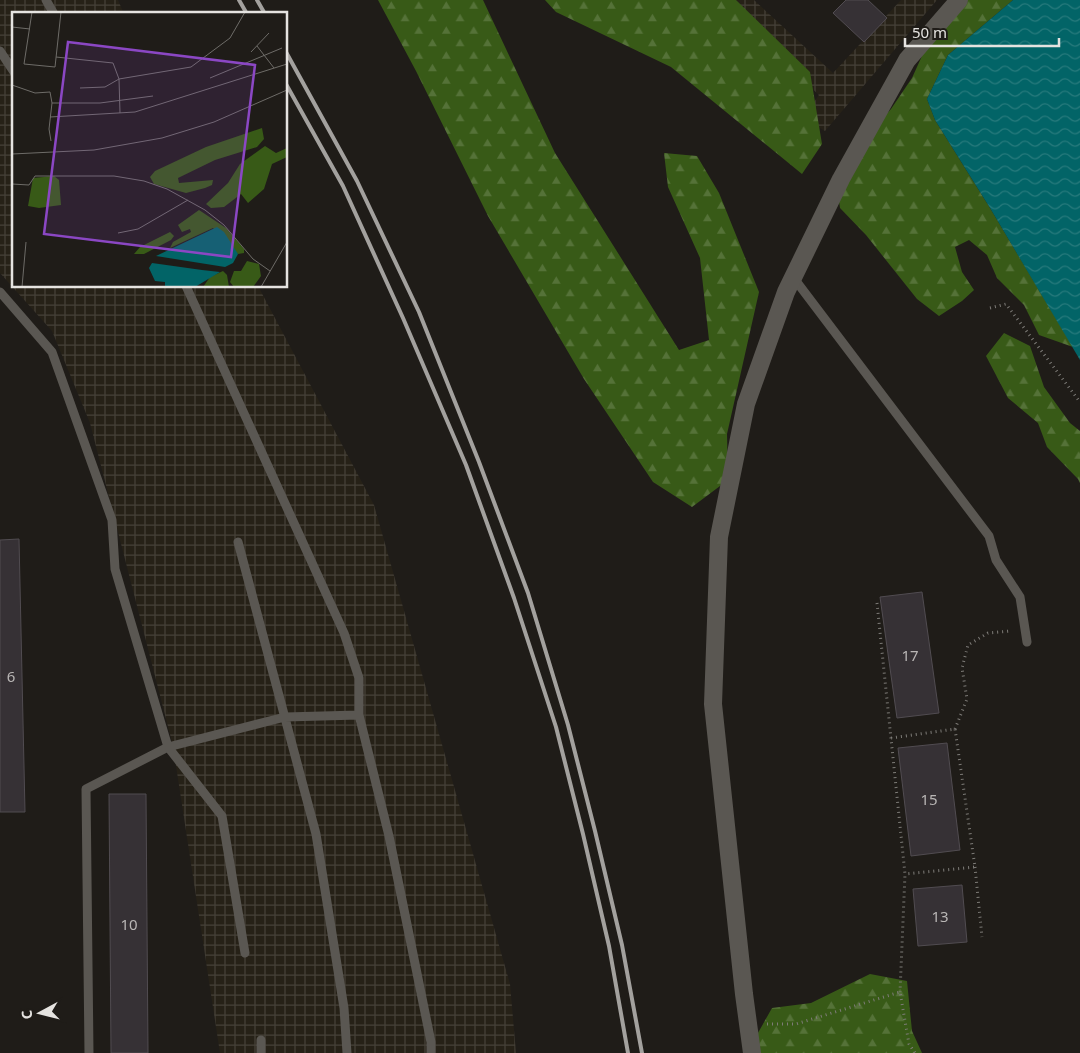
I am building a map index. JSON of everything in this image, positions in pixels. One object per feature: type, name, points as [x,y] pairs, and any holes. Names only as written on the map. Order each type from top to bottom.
[{"type":"street","points":[[752,1053],[713,704],[718,537],[746,404],[786,292],[841,179],[907,60],[959,0]]},
{"type":"lane","points":[[46,0],[53,12]]},
{"type":"lane","points":[[0,51],[12,69]]},
{"type":"lane","points":[[793,277],[989,536],[996,560],[1020,597],[1027,642]]},
{"type":"lane","points":[[187,288],[344,633],[359,678],[359,715],[391,845],[431,1042],[431,1053]]},
{"type":"lane","points":[[0,292],[52,352],[112,520],[115,569],[168,747],[222,816],[245,953]]},
{"type":"lane","points":[[238,542],[316,834],[344,1008],[347,1053]]},
{"type":"lane","points":[[89,1053],[86,788],[168,747],[285,717],[359,715]]},
{"type":"lane","points":[[261,1040],[261,1053]]},
{"type":"path","points":[[990,308],[1006,304],[1080,402]]},
{"type":"path","points":[[876,603],[905,874],[900,992],[909,1044],[915,1053]]},
{"type":"path","points":[[982,937],[975,867],[956,729],[967,699],[962,668],[968,645],[988,634],[1025,629]]},
{"type":"path","points":[[891,738],[956,729]]},
{"type":"path","points":[[905,874],[975,867]]},
{"type":"path","points":[[748,1024],[796,1024],[900,992]]},
{"type":"shaded area","points":[[0,0],[118,0],[123,12],[12,12],[12,286],[0,273]]},
{"type":"shaded area","points":[[724,0],[754,0],[833,73],[901,0],[937,0],[825,131],[803,118],[819,95],[720,4]]},
{"type":"shaded area","points":[[13,288],[259,288],[374,505],[510,984],[516,1053],[220,1053],[173,746],[90,423],[52,331]]},
{"type":"green space","points":[[378,0],[483,0],[555,153],[679,350],[709,340],[700,258],[668,187],[664,153],[697,156],[719,193],[759,292],[727,434],[728,480],[692,507],[653,482],[584,379],[488,216],[416,71]]},
{"type":"green space","points":[[545,0],[736,0],[810,72],[822,144],[802,174],[671,67],[556,12]]},
{"type":"green space","points":[[966,0],[1013,0],[948,55],[927,99],[935,120],[1073,347],[1039,335],[1024,305],[997,278],[987,255],[969,240],[955,247],[962,272],[974,290],[962,301],[939,316],[917,299],[866,235],[840,208],[838,194],[872,130],[891,109],[912,78],[926,47]]},
{"type":"green space","points":[[1004,333],[1030,346],[1044,387],[1070,423],[1080,431],[1080,483],[1047,447],[1038,423],[1008,398],[986,356]]},
{"type":"green space","points":[[870,974],[907,981],[912,1031],[922,1053],[759,1053],[754,1040],[772,1008],[811,1003]]},
{"type":"water","points":[[1013,0],[1080,0],[1080,360],[990,208],[935,120],[927,99],[948,55]]},
{"type":"building","points":[[846,0],[868,0],[887,18],[864,42],[833,13]]},
{"type":"building","points":[[19,539],[25,812],[0,812],[0,540]]},
{"type":"building","points":[[922,592],[939,713],[897,718],[880,597]]},
{"type":"building","points":[[947,743],[960,850],[911,856],[898,748]]},
{"type":"building","points":[[109,794],[146,794],[148,1053],[111,1053]]},
{"type":"building","points":[[962,885],[967,942],[918,946],[913,889]]},
{"type":"railway","points":[[239,0],[246,12]]},
{"type":"railway","points":[[257,0],[264,12]]},
{"type":"railway","points":[[288,56],[357,181],[419,312],[479,462],[528,593],[568,725],[595,831],[622,945],[642,1053]]},
{"type":"railway","points":[[288,88],[343,186],[403,318],[466,465],[514,598],[556,727],[583,834],[609,946],[628,1053]]}]
